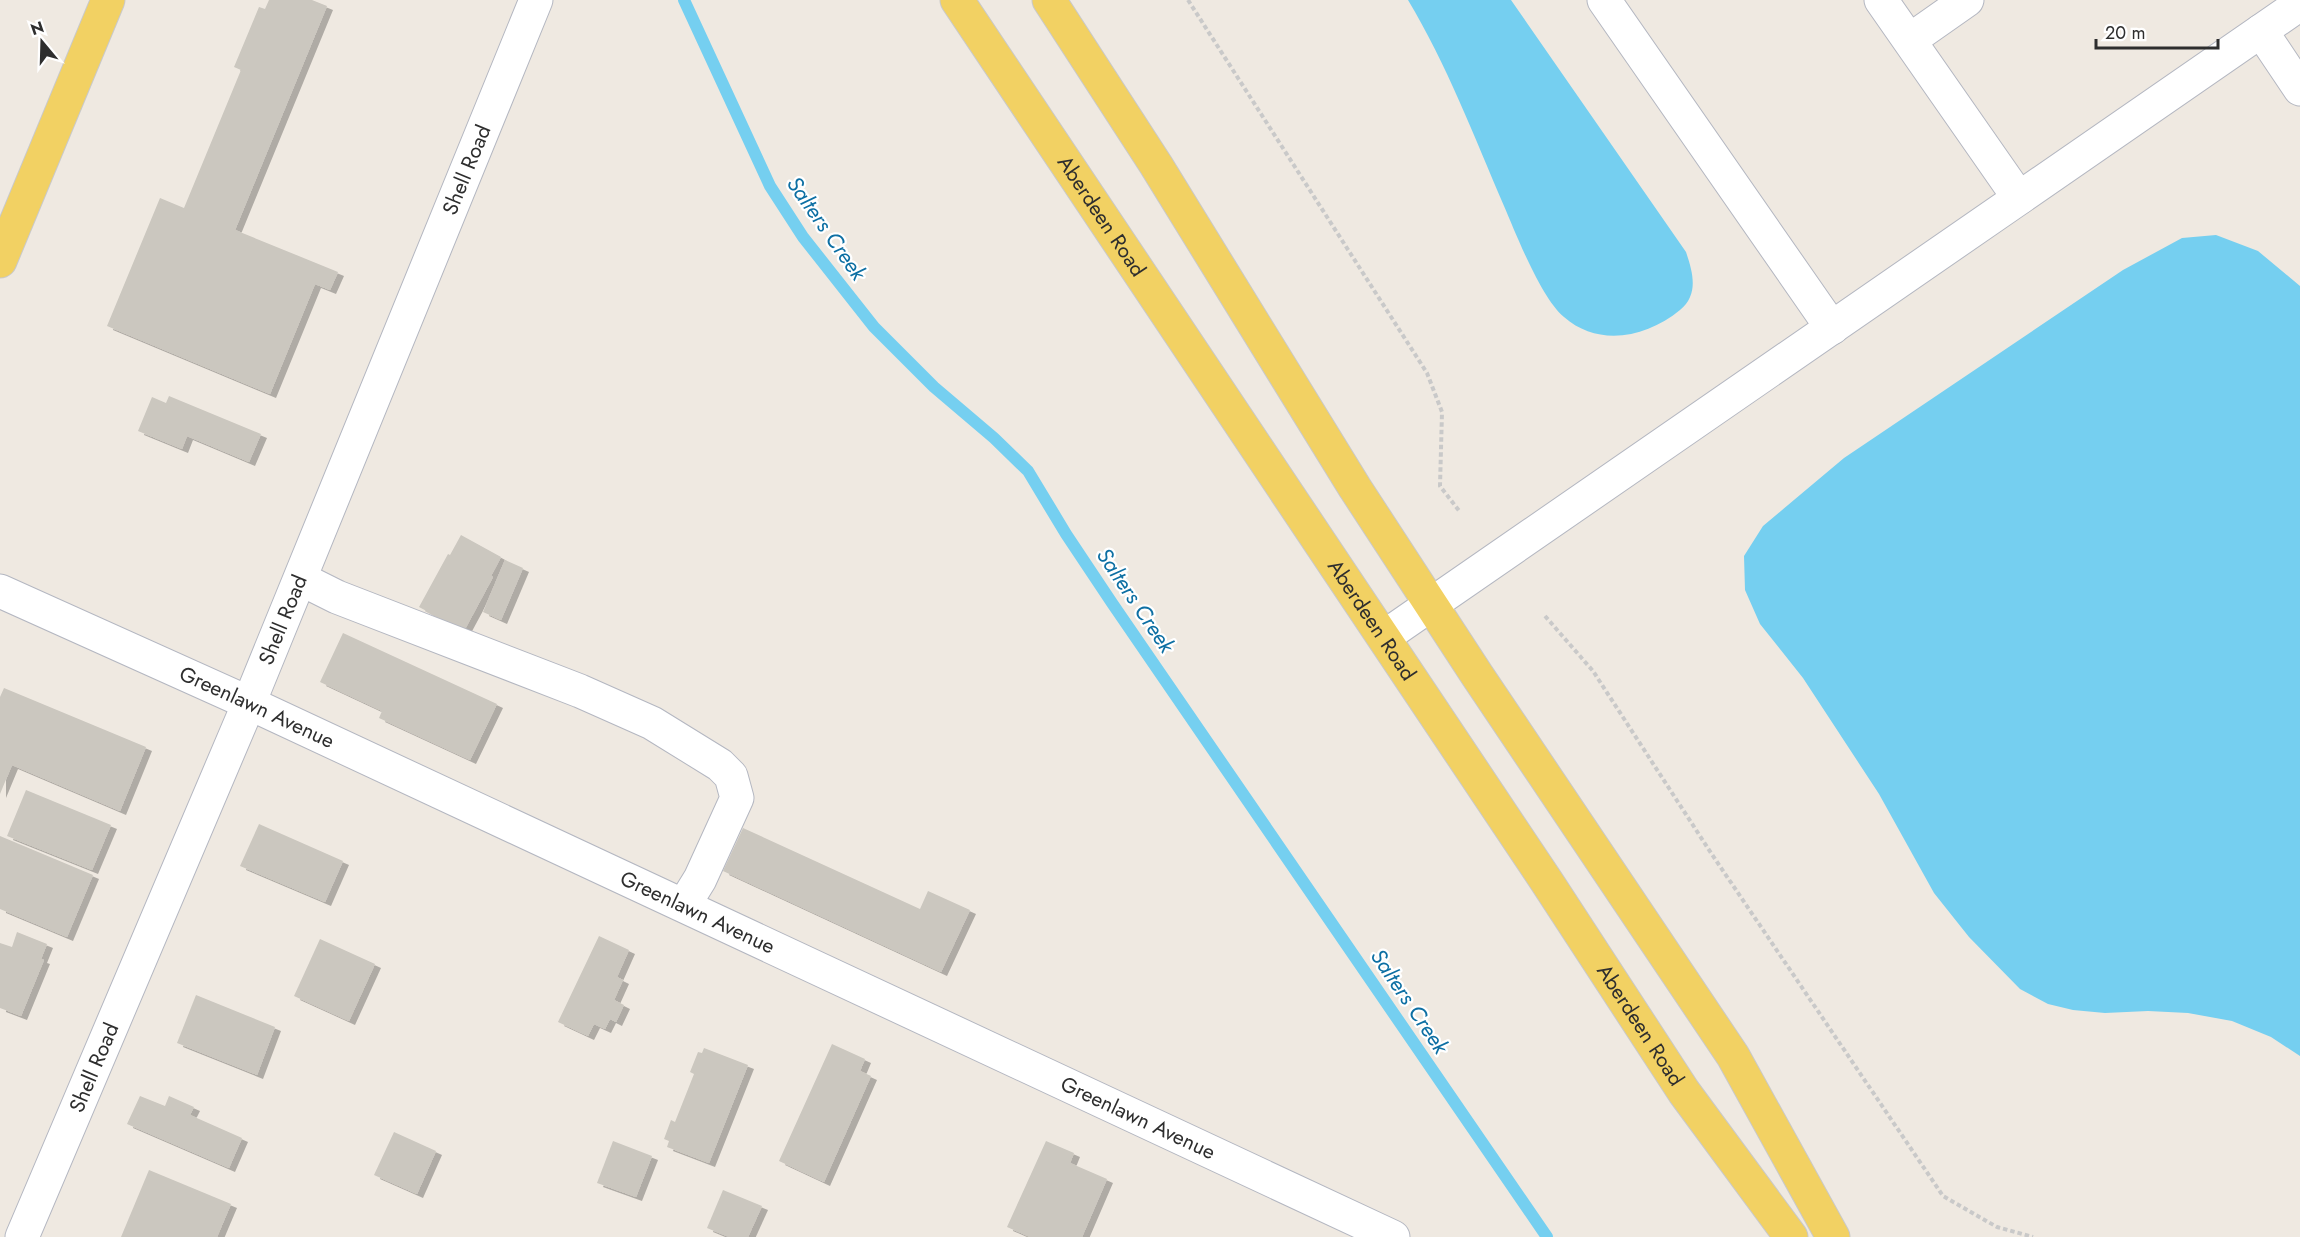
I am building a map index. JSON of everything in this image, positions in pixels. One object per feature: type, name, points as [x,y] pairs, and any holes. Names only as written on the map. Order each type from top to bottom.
[{"type":"main road","points":[[0,261],[108,0]]},
{"type":"main road","name":"Aberdeen Road","points":[[957,0],[1384,637],[1684,1092],[1791,1237]]},
{"type":"main road","points":[[1049,0],[1156,165],[1355,488],[1733,1056],[1833,1237]]},
{"type":"street","name":"Shell Road","points":[[22,1237],[301,579],[536,0]]},
{"type":"street","points":[[1604,0],[1832,328]]},
{"type":"street","points":[[1881,0],[2019,198]]},
{"type":"street","points":[[1910,40],[1967,0]]},
{"type":"street","points":[[1384,637],[2300,4]]},
{"type":"street","points":[[2261,32],[2300,88]]},
{"type":"street","points":[[301,579],[337,597],[580,691],[642,718],[720,765],[731,776],[737,798],[700,879],[684,905]]},
{"type":"street","name":"Greenlawn Avenue","points":[[0,591],[249,703],[1393,1237]]},
{"type":"path","points":[[1188,0],[1427,373],[1442,412],[1440,486],[1460,512]]},
{"type":"path","points":[[1545,616],[1593,671],[1718,863],[1943,1196],[1997,1227],[2033,1237]]},
{"type":"water","points":[[1408,0],[1511,0],[1686,252],[1693,283],[1690,297],[1680,310],[1667,320],[1652,327],[1622,335],[1607,335],[1577,326],[1555,308],[1530,265],[1448,75]]},
{"type":"water","points":[[2216,235],[2258,251],[2300,286],[2300,1056],[2271,1037],[2232,1021],[2188,1013],[2148,1011],[2105,1013],[2073,1010],[2048,1004],[2020,989],[1969,937],[1934,893],[1879,794],[1803,678],[1760,624],[1745,590],[1744,556],[1763,526],[1844,458],[2123,270],[2182,238]]},
{"type":"building","points":[[269,0],[312,0],[327,6],[235,230],[338,272],[330,290],[315,284],[270,394],[107,326],[160,198],[184,208],[241,70],[234,67],[259,7],[265,9]]},
{"type":"building","points":[[169,396],[261,434],[249,462],[187,436],[182,449],[138,431],[152,397],[166,403]]},
{"type":"building","points":[[461,535],[501,557],[464,631],[419,607]]},
{"type":"building","points":[[505,560],[523,568],[501,620],[483,612]]},
{"type":"building","points":[[343,633],[497,704],[470,760],[379,718],[382,711],[320,682]]},
{"type":"building","points":[[4,688],[146,747],[120,811],[12,765],[0,794],[0,697]]},
{"type":"building","points":[[26,790],[111,825],[92,870],[7,836]]},
{"type":"building","points":[[259,824],[343,861],[325,902],[240,866]]},
{"type":"building","points":[[743,828],[920,909],[928,891],[970,910],[941,972],[723,871]]},
{"type":"building","points":[[0,836],[93,875],[67,937],[0,909]]},
{"type":"building","points":[[17,932],[47,944],[41,959],[44,960],[21,1016],[0,1008],[0,943],[12,947]]},
{"type":"building","points":[[599,936],[629,950],[617,977],[623,980],[614,1000],[624,1005],[616,1022],[610,1019],[605,1029],[594,1024],[588,1036],[558,1022]]},
{"type":"building","points":[[320,939],[375,964],[349,1021],[294,996]]},
{"type":"building","points":[[196,995],[275,1027],[257,1075],[177,1043]]},
{"type":"building","points":[[832,1044],[865,1059],[860,1071],[871,1076],[824,1182],[779,1161]]},
{"type":"building","points":[[704,1048],[748,1065],[709,1163],[667,1147],[669,1141],[664,1139],[671,1120],[675,1122],[694,1074],[690,1072],[698,1052],[702,1053]]},
{"type":"building","points":[[140,1096],[165,1106],[169,1096],[194,1107],[190,1115],[242,1138],[229,1168],[127,1124]]},
{"type":"building","points":[[394,1132],[436,1151],[417,1194],[374,1175]]},
{"type":"building","points":[[613,1141],[652,1156],[636,1197],[597,1183]]},
{"type":"building","points":[[1046,1141],[1074,1153],[1070,1163],[1107,1179],[1082,1237],[1030,1237],[1007,1227]]},
{"type":"building","points":[[149,1170],[231,1204],[217,1237],[121,1237]]},
{"type":"building","points":[[723,1190],[762,1206],[748,1237],[729,1237],[707,1228]]},
{"type":"waterway","name":"Salters Creek","points":[[684,0],[770,186],[803,237],[874,327],[934,387],[994,438],[1028,471],[1112,603],[1547,1237]]}]
